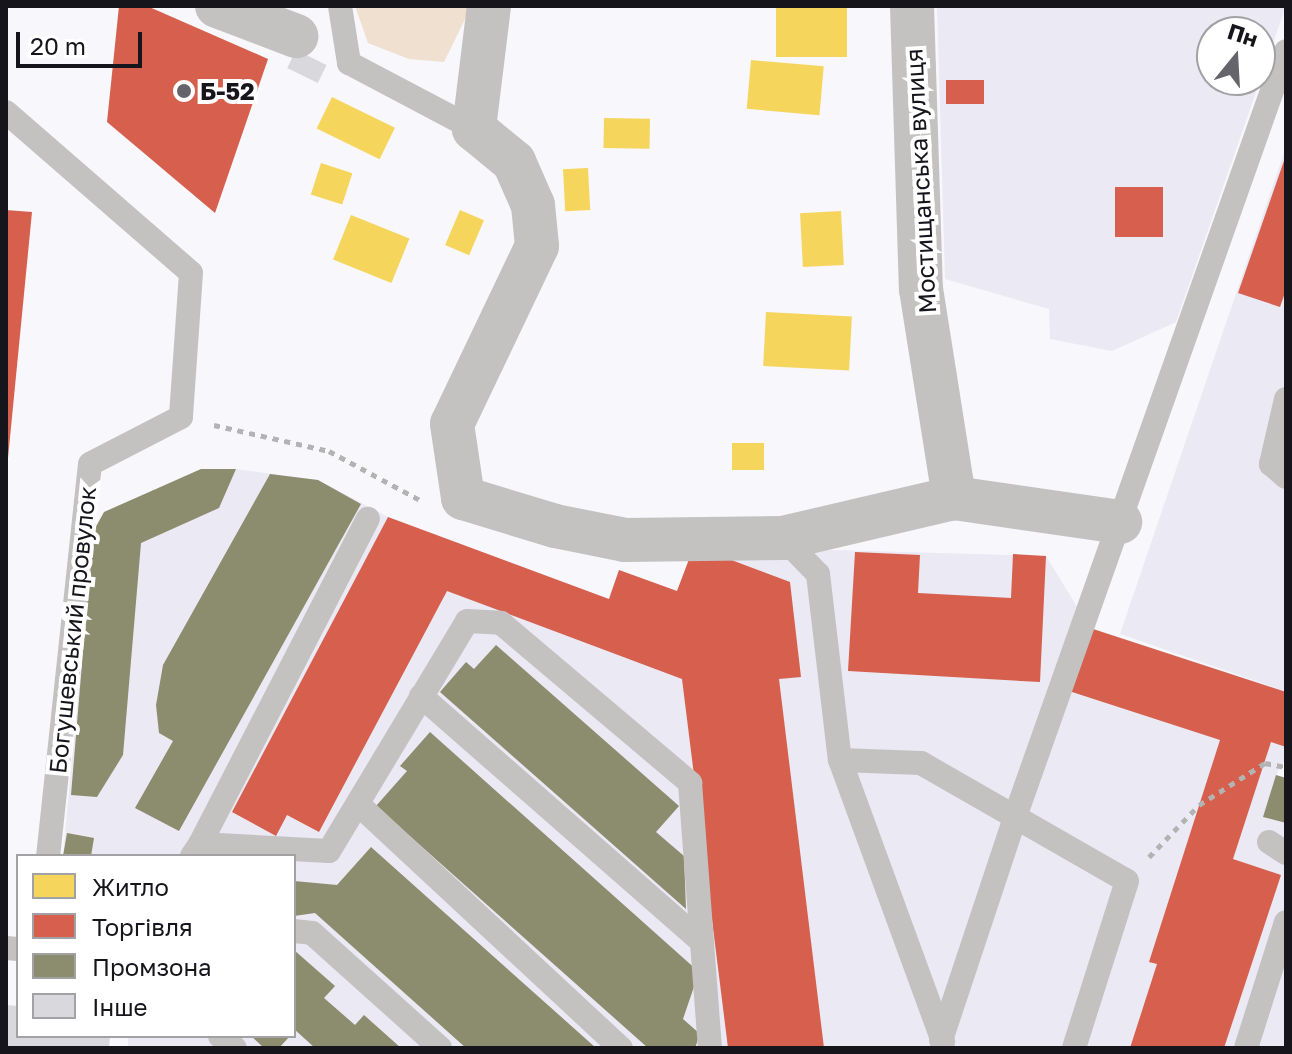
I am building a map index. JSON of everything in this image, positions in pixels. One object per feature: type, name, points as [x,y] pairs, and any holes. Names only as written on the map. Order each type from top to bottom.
[{"type":"street","points":[[217,6],[296,36]]},
{"type":"street","points":[[489,6],[474,129],[514,162],[533,205],[537,246],[452,424],[446,501],[625,540],[783,538],[954,498],[1120,522]]},
{"type":"street","name":"Мостищанська вулиця","points":[[912,6],[921,289],[954,498]]},
{"type":"lane","points":[[340,6],[349,63],[474,129]]},
{"type":"lane","points":[[944,1044],[1016,814],[1286,51]]},
{"type":"lane","points":[[6,112],[191,273],[181,417]]},
{"type":"lane","points":[[1286,399],[1271,464],[1286,477]]},
{"type":"lane","name":"Богушевський провулок","points":[[48,854],[90,464],[181,417]]},
{"type":"lane","points":[[368,519],[196,850],[329,851],[467,621],[501,623],[690,783],[710,1048]]},
{"type":"lane","points":[[783,538],[818,574],[840,760],[944,1044]]},
{"type":"lane","points":[[421,696],[702,942]]},
{"type":"lane","points":[[840,760],[921,763],[1016,814],[1127,881],[1074,1048]]},
{"type":"lane","points":[[358,804],[621,1048]]},
{"type":"lane","points":[[1246,1048],[1286,922]]},
{"type":"lane","points":[[296,931],[312,933],[440,1048]]},
{"type":"path","points":[[181,417],[329,451],[446,501]]},
{"type":"path","points":[[1127,881],[1199,805],[1265,763],[1286,767]]},
{"type":"shaded area","points":[[355,6],[469,6],[469,11],[444,62],[409,59],[368,43]]},
{"type":"shaded area","points":[[937,6],[1286,6],[1276,35],[1276,16],[1196,16],[1196,96],[1255,96],[1176,322],[1112,351],[1050,339],[1049,309],[945,279]]},
{"type":"shaded area","points":[[1286,147],[1286,758],[1276,775],[1264,817],[1286,823],[1286,1048],[128,1048],[128,1038],[296,1038],[296,854],[63,854],[93,532],[201,469],[236,469],[318,480],[388,517],[608,599],[619,570],[677,591],[694,546],[1046,556],[1090,628],[1282,690],[1120,634]]},
{"type":"building: Житло","points":[[776,6],[847,6],[847,57],[776,57]]},
{"type":"building: Житло","points":[[751,60],[824,66],[819,115],[747,109]]},
{"type":"building: Житло","points":[[332,97],[395,128],[380,159],[317,128]]},
{"type":"building: Житло","points":[[604,118],[650,119],[649,149],[603,148]]},
{"type":"building: Житло","points":[[321,163],[352,173],[342,205],[311,194]]},
{"type":"building: Житло","points":[[588,168],[590,210],[565,211],[563,169]]},
{"type":"building: Житло","points":[[460,210],[484,220],[469,255],[445,245]]},
{"type":"building: Житло","points":[[841,211],[844,265],[803,267],[800,213]]},
{"type":"building: Житло","points":[[351,215],[409,239],[391,283],[333,260]]},
{"type":"building: Житло","points":[[766,312],[852,317],[849,370],[763,366]]},
{"type":"building: Житло","points":[[732,443],[764,443],[764,470],[732,470]]},
{"type":"building: Торгівля","name":"Б-52","points":[[119,6],[147,6],[268,59],[215,213],[107,122]]},
{"type":"building: Торгівля","points":[[946,80],[984,80],[984,104],[946,104]]},
{"type":"building: Торгівля","points":[[1286,155],[1286,290],[1280,307],[1238,293]]},
{"type":"building: Торгівля","points":[[1115,187],[1163,187],[1163,237],[1115,237]]},
{"type":"building: Торгівля","points":[[6,210],[32,212],[8,458],[6,458]]},
{"type":"building: Торгівля","points":[[388,517],[609,599],[619,570],[677,591],[694,546],[790,582],[801,677],[779,679],[824,1048],[728,1048],[682,679],[447,591],[319,832],[287,815],[276,836],[232,812]]},
{"type":"building: Торгівля","points":[[855,552],[920,555],[918,593],[1011,598],[1013,554],[1046,556],[1040,682],[848,671]]},
{"type":"building: Торгівля","points":[[1090,628],[1286,692],[1286,747],[1271,742],[1233,859],[1281,875],[1224,1048],[1130,1048],[1157,964],[1149,962],[1220,740],[1069,691]]},
{"type":"building: Промзона","points":[[201,469],[236,469],[219,508],[141,543],[123,755],[97,797],[71,795],[93,532],[104,512]]},
{"type":"building: Промзона","points":[[270,474],[318,480],[361,504],[179,831],[135,808],[173,741],[159,733],[156,705],[163,665]]},
{"type":"building: Промзона","points":[[496,645],[679,806],[656,832],[684,856],[686,909],[440,692],[466,662],[474,669]]},
{"type":"building: Промзона","points":[[430,732],[699,972],[683,1019],[700,1034],[695,1048],[648,1048],[376,806],[407,771],[400,766]]},
{"type":"building: Промзона","points":[[1276,775],[1286,778],[1286,823],[1263,817]]},
{"type":"building: Промзона","points":[[67,833],[94,838],[91,854],[63,854]]},
{"type":"building: Промзона","points":[[371,847],[596,1048],[466,1048],[315,913],[296,916],[296,881],[337,885]]},
{"type":"building: Промзона","points":[[296,952],[335,986],[324,998],[355,1025],[364,1015],[401,1048],[315,1048],[296,1031]]},
{"type":"building: Промзона","points":[[253,1038],[288,1038],[279,1048],[264,1048]]},
{"type":"building: Інше","points":[[296,50],[327,65],[318,83],[287,68]]},
{"type":"building: Інше","points":[[6,1005],[16,1006],[16,1038],[110,1038],[109,1048],[6,1048]]},
{"type":"place","name":"Б-52","points":[[184,91]]}]
